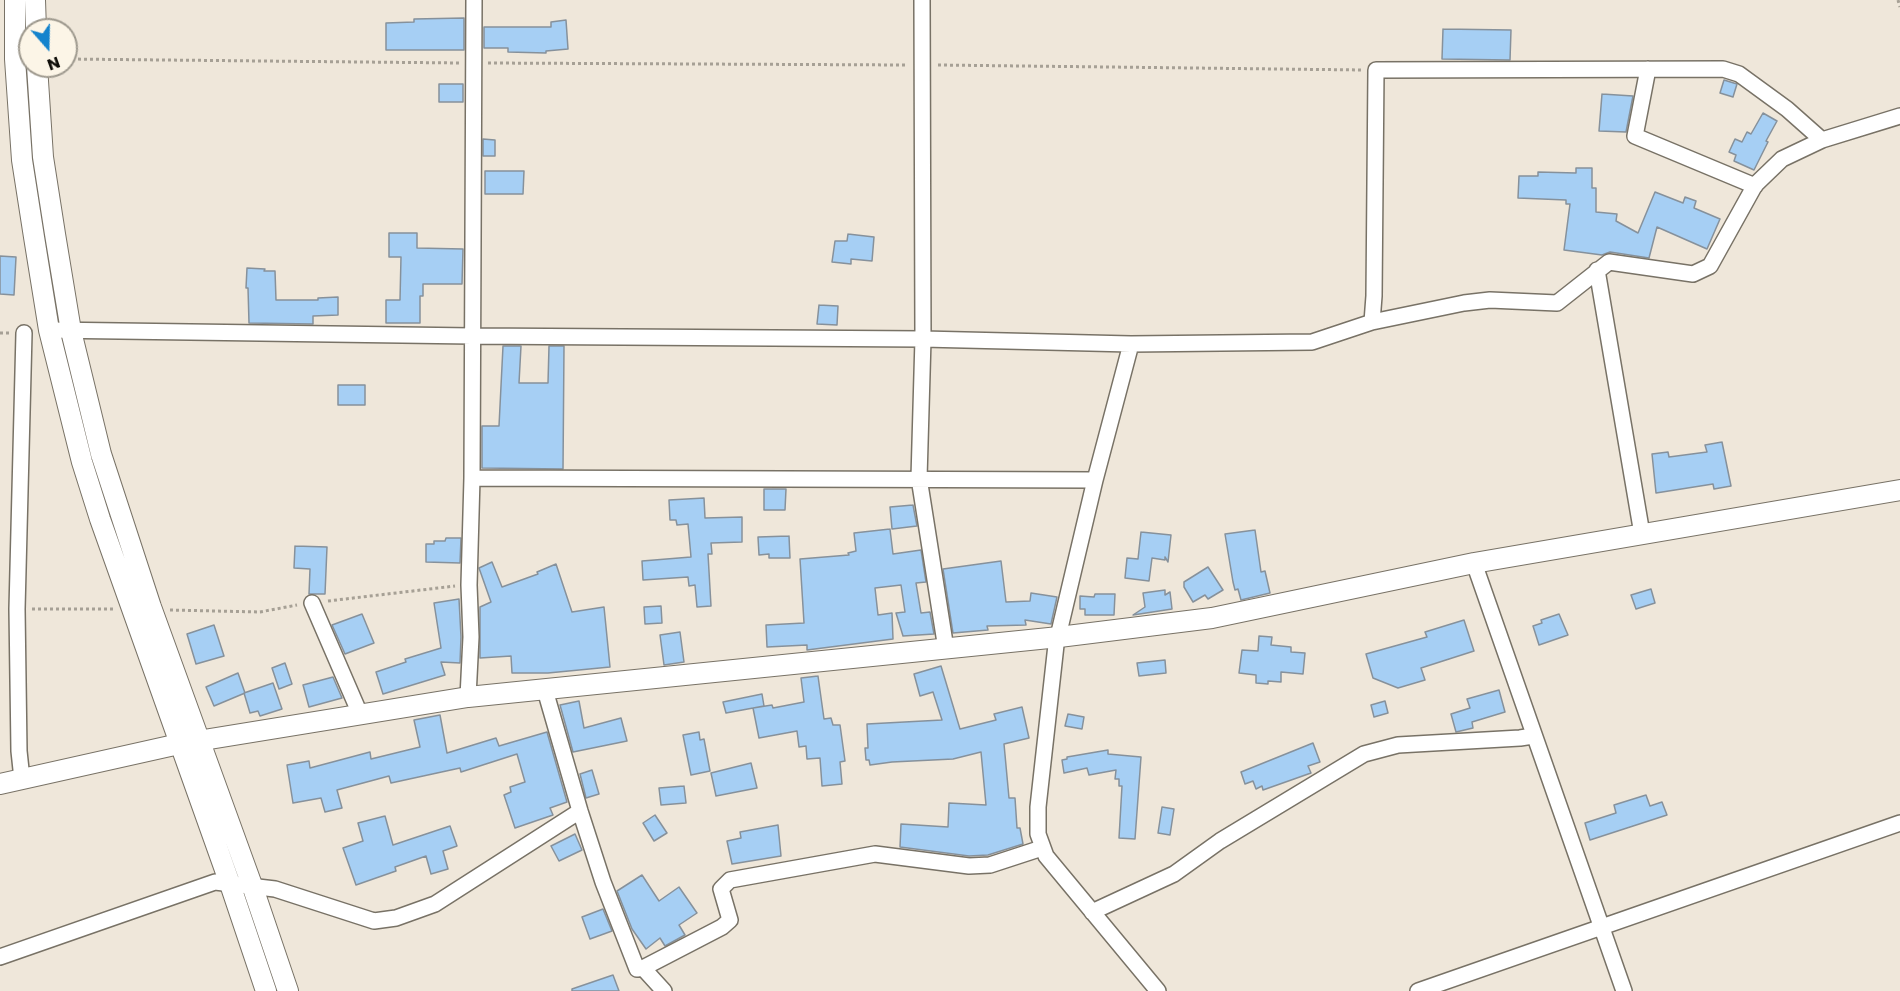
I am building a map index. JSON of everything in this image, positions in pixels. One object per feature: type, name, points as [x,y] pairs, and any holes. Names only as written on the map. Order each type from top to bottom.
[{"type":"street","points":[[15,0],[15,59],[22,160],[49,330],[82,462],[266,991]]},
{"type":"street","points":[[35,0],[36,18]]},
{"type":"street","points":[[468,697],[471,637],[469,585],[472,478],[474,0]]},
{"type":"street","points":[[922,0],[923,339],[919,478],[946,649]]},
{"type":"street","points":[[1648,69],[1635,136],[1755,186]]},
{"type":"street","points":[[1372,322],[1376,70],[1723,69],[1739,74],[1787,109],[1822,140]]},
{"type":"street","points":[[38,78],[44,157],[71,331],[101,454],[151,607],[288,991]]},
{"type":"street","points":[[49,330],[923,339],[1131,344],[1312,342],[1372,322],[1464,303],[1490,300],[1557,303],[1609,262],[1693,274],[1710,266],[1755,186],[1782,159],[1822,140],[1900,116]]},
{"type":"street","points":[[1597,270],[1642,534]]},
{"type":"street","points":[[22,779],[19,751],[18,609],[24,333]]},
{"type":"street","points":[[1131,344],[1095,480],[1056,645],[1038,807],[1038,834],[1046,856],[1158,991]]},
{"type":"street","points":[[472,478],[1095,480]]},
{"type":"street","points":[[0,784],[179,744],[468,697],[946,649],[1212,618],[1474,563],[1900,490]]},
{"type":"street","points":[[1474,563],[1624,991]]},
{"type":"street","points":[[312,603],[360,714]]},
{"type":"street","points":[[545,690],[603,882],[637,969],[722,927],[730,920],[721,889],[730,880],[874,854],[969,866],[990,865],[1042,848]]},
{"type":"street","points":[[1092,912],[1174,874],[1220,841],[1364,754],[1398,745],[1533,736]]},
{"type":"street","points":[[0,957],[215,882],[275,889],[374,921],[396,918],[435,904],[580,811]]},
{"type":"street","points":[[1418,991],[1900,823]]},
{"type":"street","points":[[643,968],[664,991]]},
{"type":"path","points":[[1898,0],[1900,7]]},
{"type":"path","points":[[78,59],[1376,70]]},
{"type":"path","points":[[18,609],[132,609]]},
{"type":"building","points":[[464,18],[464,50],[386,50],[386,23],[414,22],[414,19]]},
{"type":"building","points":[[566,20],[568,49],[546,51],[546,53],[508,52],[508,48],[484,48],[484,27],[551,27],[551,22]]},
{"type":"building","points":[[1443,29],[1511,30],[1510,60],[1442,59]]},
{"type":"building","points":[[1724,80],[1737,84],[1733,97],[1720,93]]},
{"type":"building","points":[[439,84],[463,84],[463,102],[439,102]]},
{"type":"building","points":[[1602,94],[1633,96],[1626,132],[1599,131]]},
{"type":"building","points":[[1763,113],[1777,121],[1754,170],[1734,161],[1736,155],[1729,152],[1735,139],[1742,142],[1747,132],[1751,134]]},
{"type":"building","points":[[483,139],[495,140],[495,156],[483,156]]},
{"type":"building","points":[[1576,168],[1592,168],[1592,188],[1596,188],[1596,212],[1617,214],[1616,221],[1638,233],[1655,192],[1683,203],[1685,197],[1696,201],[1694,208],[1720,219],[1707,249],[1657,227],[1649,258],[1610,252],[1602,255],[1564,250],[1570,204],[1566,204],[1566,200],[1518,198],[1519,176],[1538,176],[1538,172],[1576,173]]},
{"type":"building","points":[[485,171],[524,171],[523,194],[485,194]]},
{"type":"building","points":[[389,233],[417,233],[417,248],[463,249],[462,284],[423,284],[423,296],[420,296],[420,323],[386,323],[386,300],[400,300],[401,257],[389,257]]},
{"type":"building","points":[[848,234],[874,237],[872,261],[851,259],[851,264],[832,262],[835,241],[847,241]]},
{"type":"building","points":[[0,256],[16,257],[14,295],[0,294]]},
{"type":"building","points":[[247,268],[275,271],[276,300],[318,300],[318,298],[338,297],[338,315],[313,316],[313,324],[249,323]]},
{"type":"building","points":[[819,305],[838,306],[837,325],[817,324]]},
{"type":"building","points":[[503,346],[521,346],[519,383],[548,383],[549,346],[564,346],[563,469],[482,468],[482,426],[499,426]]},
{"type":"building","points":[[338,385],[365,385],[365,405],[338,405]]},
{"type":"building","points":[[1722,442],[1731,486],[1714,489],[1713,484],[1656,493],[1652,454],[1668,452],[1669,457],[1707,452],[1705,445]]},
{"type":"building","points":[[764,489],[786,489],[785,510],[764,510]]},
{"type":"building","points":[[704,498],[705,518],[742,517],[742,542],[711,543],[712,554],[708,554],[711,606],[697,607],[695,585],[689,586],[688,577],[643,580],[642,561],[691,557],[688,524],[677,525],[676,520],[670,520],[669,500]]},
{"type":"building","points":[[913,505],[917,526],[892,529],[890,507]]},
{"type":"building","points":[[890,529],[893,554],[921,550],[926,582],[916,583],[921,613],[930,612],[934,634],[903,636],[896,613],[905,612],[901,585],[875,588],[878,615],[892,613],[893,639],[807,650],[807,645],[767,647],[766,625],[804,623],[800,559],[849,555],[848,553],[856,551],[854,533]]},
{"type":"building","points":[[1255,530],[1261,572],[1265,571],[1270,593],[1241,600],[1233,582],[1225,534]]},
{"type":"building","points":[[1141,532],[1171,535],[1168,562],[1165,557],[1165,560],[1152,558],[1149,581],[1125,578],[1127,558],[1138,559]]},
{"type":"building","points":[[789,536],[790,558],[769,558],[769,554],[759,555],[758,537]]},
{"type":"building","points":[[446,538],[461,538],[460,563],[426,562],[426,544],[445,541]]},
{"type":"building","points":[[295,546],[327,547],[325,594],[309,594],[310,569],[294,568]]},
{"type":"building","points":[[1001,561],[1006,602],[1030,601],[1031,593],[1057,597],[1051,624],[1025,620],[1026,625],[987,626],[988,630],[953,633],[943,569]]},
{"type":"building","points":[[492,562],[502,587],[538,574],[537,572],[556,564],[572,612],[604,607],[610,667],[548,673],[512,673],[511,656],[480,658],[480,607],[491,602],[479,568]]},
{"type":"building","points":[[1208,567],[1223,590],[1208,599],[1205,595],[1193,602],[1184,587],[1184,582]]},
{"type":"building","points":[[1651,589],[1655,603],[1636,609],[1631,595]]},
{"type":"building","points":[[1165,590],[1165,595],[1170,592],[1172,609],[1133,615],[1145,607],[1143,593]]},
{"type":"building","points":[[1095,594],[1115,594],[1114,615],[1085,615],[1085,609],[1080,609],[1080,596],[1094,597]]},
{"type":"building","points":[[459,599],[460,663],[441,662],[445,675],[383,694],[376,672],[406,662],[405,659],[441,648],[434,603]]},
{"type":"building","points":[[661,606],[662,623],[645,624],[644,607]]},
{"type":"building","points":[[362,614],[374,643],[345,654],[332,625]]},
{"type":"building","points":[[1559,614],[1568,635],[1539,645],[1533,626],[1542,623],[1541,620]]},
{"type":"building","points":[[1464,620],[1474,651],[1421,668],[1425,680],[1398,688],[1373,678],[1366,654],[1427,637],[1425,632]]},
{"type":"building","points":[[214,625],[224,656],[196,664],[187,634]]},
{"type":"building","points":[[680,632],[684,662],[664,665],[660,635]]},
{"type":"building","points":[[1259,636],[1272,637],[1271,645],[1291,647],[1291,652],[1305,653],[1303,674],[1281,672],[1281,682],[1268,681],[1268,684],[1256,683],[1256,675],[1239,673],[1242,650],[1258,651]]},
{"type":"building","points":[[1165,660],[1166,673],[1139,676],[1137,663]]},
{"type":"building","points":[[285,663],[292,684],[279,689],[272,668]]},
{"type":"building","points":[[941,666],[960,729],[996,720],[994,714],[1022,707],[1029,738],[1004,744],[1009,798],[1015,798],[1017,828],[1020,828],[1023,844],[988,855],[969,856],[900,847],[901,824],[948,827],[949,803],[986,805],[981,752],[953,759],[870,765],[869,760],[866,760],[867,724],[942,720],[933,692],[920,696],[914,674]]},
{"type":"building","points":[[238,673],[245,693],[214,706],[206,687]]},
{"type":"building","points":[[818,676],[824,719],[831,718],[833,725],[840,725],[845,761],[840,762],[842,784],[822,786],[820,758],[807,759],[806,746],[799,747],[797,731],[759,738],[753,708],[772,705],[773,708],[804,702],[801,678]]},
{"type":"building","points":[[333,677],[342,698],[309,707],[303,685]]},
{"type":"building","points":[[273,683],[282,709],[260,716],[258,711],[250,713],[244,693]]},
{"type":"building","points":[[1499,690],[1505,712],[1472,722],[1473,728],[1456,732],[1451,714],[1470,708],[1467,699]]},
{"type":"building","points":[[762,694],[764,706],[726,713],[723,702]]},
{"type":"building","points":[[579,701],[584,728],[621,718],[627,741],[573,752],[560,705]]},
{"type":"building","points":[[1385,701],[1388,713],[1374,717],[1371,705]]},
{"type":"building","points":[[1068,714],[1084,717],[1082,729],[1065,726]]},
{"type":"building","points":[[440,715],[447,753],[496,738],[499,746],[547,732],[567,802],[550,808],[553,815],[515,828],[504,795],[511,792],[510,787],[525,782],[517,754],[461,772],[460,768],[391,783],[389,776],[337,790],[342,808],[325,812],[321,798],[293,803],[287,765],[309,761],[310,768],[370,752],[371,759],[420,747],[414,720]]},
{"type":"building","points":[[699,732],[700,740],[704,739],[710,771],[691,775],[683,735]]},
{"type":"building","points":[[1313,743],[1320,762],[1308,766],[1311,773],[1263,790],[1262,786],[1256,789],[1253,781],[1245,784],[1241,772]]},
{"type":"building","points":[[1108,750],[1108,754],[1141,757],[1135,839],[1119,838],[1122,786],[1119,786],[1119,779],[1115,779],[1116,770],[1089,775],[1087,768],[1064,773],[1062,760],[1067,757]]},
{"type":"building","points":[[751,763],[757,788],[716,796],[711,773]]},
{"type":"building","points":[[592,770],[599,794],[586,798],[580,774]]},
{"type":"building","points":[[684,786],[686,803],[661,805],[659,788]]},
{"type":"building","points":[[1646,795],[1650,806],[1662,802],[1667,815],[1590,840],[1585,823],[1616,813],[1614,805]]},
{"type":"building","points":[[1162,807],[1174,809],[1170,835],[1158,833]]},
{"type":"building","points":[[655,815],[667,833],[654,841],[643,823]]},
{"type":"building","points":[[385,816],[393,845],[450,826],[457,846],[443,851],[448,869],[431,874],[426,856],[395,867],[396,871],[356,885],[343,848],[363,841],[358,823]]},
{"type":"building","points":[[778,825],[781,856],[732,864],[727,841],[741,838],[740,832]]},
{"type":"building","points":[[575,834],[582,850],[559,861],[551,846]]},
{"type":"building","points":[[642,875],[659,901],[679,887],[697,913],[679,925],[685,935],[665,946],[660,938],[646,949],[632,929],[617,891]]},
{"type":"building","points":[[603,909],[612,931],[590,939],[582,917]]},
{"type":"building","points":[[613,975],[619,991],[572,991],[572,989]]}]
